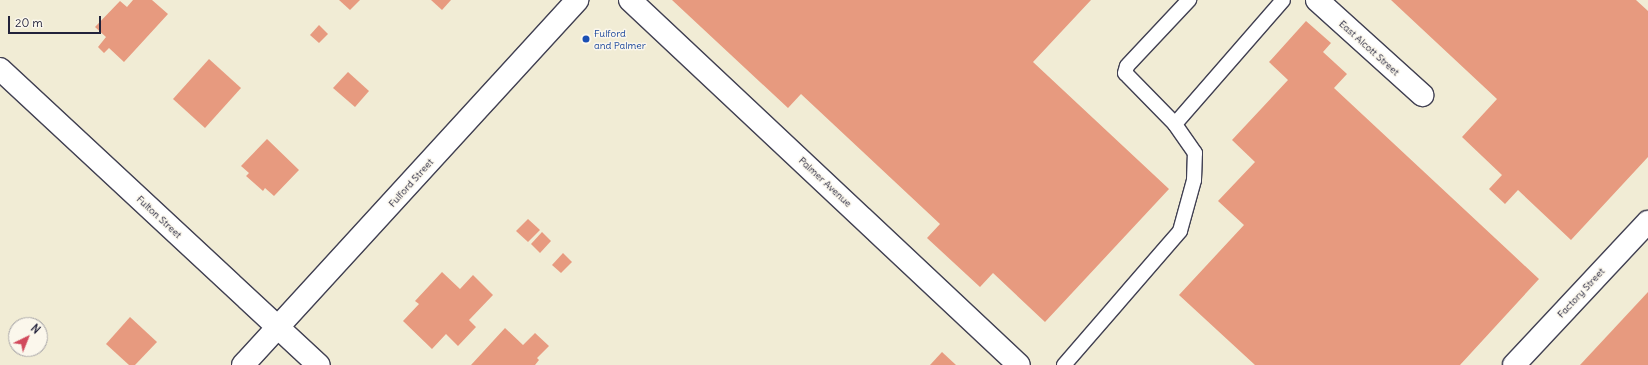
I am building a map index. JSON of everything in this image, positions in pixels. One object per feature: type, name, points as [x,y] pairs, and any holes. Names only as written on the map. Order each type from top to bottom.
[{"type":"street","name":"Fulford Street","points":[[243,365],[279,328],[577,0]]},
{"type":"street","name":"Palmer Avenue","points":[[630,0],[1019,365]]},
{"type":"street","name":"East Alcott Street","points":[[1317,0],[1422,95]]},
{"type":"street","name":"Fulton Street","points":[[0,69],[319,365]]},
{"type":"street","name":"Factory Street","points":[[1514,365],[1648,222]]},
{"type":"lane","points":[[1064,365],[1180,231],[1194,180],[1195,153],[1175,124],[1125,73],[1127,66],[1189,0]]},
{"type":"lane","points":[[1175,124],[1283,0]]},
{"type":"building","points":[[133,0],[152,0],[168,14],[124,62],[109,48],[104,53],[98,47],[106,37],[95,27],[120,1],[127,7]]},
{"type":"building","points":[[339,0],[360,0],[350,10]]},
{"type":"building","points":[[431,0],[451,0],[442,10]]},
{"type":"building","points":[[672,0],[1091,0],[1033,62],[1169,189],[1045,322],[993,273],[980,287],[927,238],[940,224],[801,94],[788,108]]},
{"type":"building","points":[[1391,0],[1636,0],[1648,11],[1648,157],[1571,240],[1518,190],[1505,204],[1489,189],[1502,175],[1462,137],[1497,99]]},
{"type":"building","points":[[1306,21],[1331,43],[1323,52],[1347,74],[1334,88],[1539,279],[1460,365],[1255,365],[1179,295],[1244,225],[1218,201],[1255,162],[1232,140],[1288,80],[1269,62]]},
{"type":"building","points":[[319,25],[328,34],[319,43],[310,35]]},
{"type":"building","points":[[209,59],[241,88],[205,128],[173,99]]},
{"type":"building","points":[[348,72],[369,91],[355,107],[333,88]]},
{"type":"building","points":[[267,139],[299,170],[274,196],[265,188],[263,191],[246,176],[249,173],[241,166]]},
{"type":"building","points":[[528,219],[540,230],[528,242],[516,231]]},
{"type":"building","points":[[542,232],[551,241],[540,253],[531,244]]},
{"type":"building","points":[[563,253],[572,262],[561,273],[552,265]]},
{"type":"building","points":[[442,272],[460,289],[473,275],[493,295],[469,320],[476,327],[458,346],[446,334],[432,349],[403,321],[419,304],[415,301]]},
{"type":"building","points":[[1648,292],[1648,365],[1580,365]]},
{"type":"building","points":[[130,317],[157,342],[135,365],[129,365],[106,344]]},
{"type":"building","points":[[505,328],[523,345],[535,333],[549,346],[537,358],[539,360],[535,365],[471,365]]},
{"type":"building","points":[[942,352],[956,365],[930,365]]},
{"type":"place","name":"Fulford and Palmer","points":[[586,39]]}]
